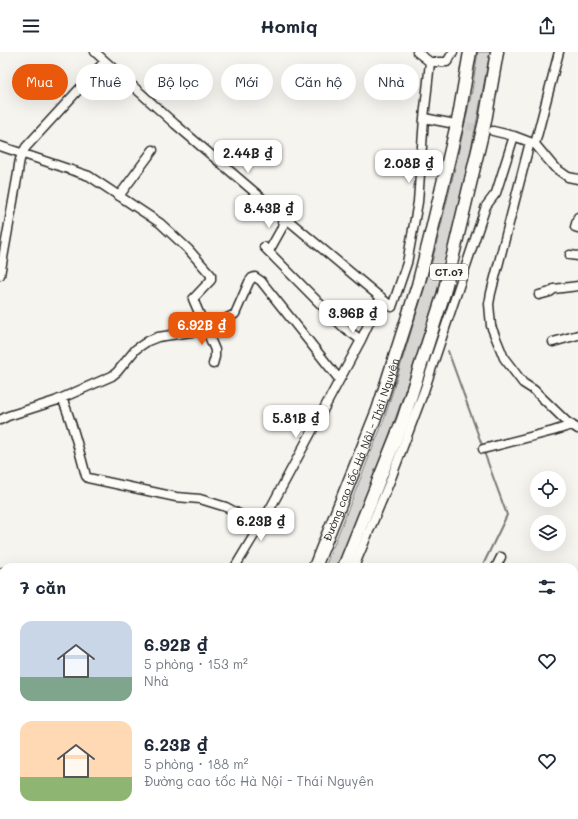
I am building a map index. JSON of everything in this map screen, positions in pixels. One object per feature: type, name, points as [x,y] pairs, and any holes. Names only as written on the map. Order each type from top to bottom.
[{"type":"highway","name":"Đường cao tốc Hà Nội - Thái Nguyên","points":[[317,563],[378,410],[418,285],[458,116],[470,52]]},
{"type":"highway","name":"CT.07","points":[[346,563],[403,420],[444,293],[485,121],[497,52]]},
{"type":"street","points":[[95,52],[175,124],[284,217],[392,306],[407,263],[418,202],[430,62]]},
{"type":"street","points":[[418,52],[430,62],[447,62],[453,52]]},
{"type":"street","points":[[559,52],[532,143],[491,293],[489,315],[491,326],[504,358],[523,383],[534,390],[575,427]]},
{"type":"street","points":[[0,275],[21,154],[105,61]]},
{"type":"street","points":[[424,118],[455,124]]},
{"type":"street","points":[[493,131],[514,136],[532,143],[554,166],[568,177],[578,179]]},
{"type":"street","points":[[356,563],[390,481],[424,391],[474,239],[486,206],[496,193],[514,136]]},
{"type":"street","points":[[0,146],[89,176],[160,223],[188,249],[212,275],[211,280],[193,298],[215,353],[213,364]]},
{"type":"street","points":[[120,196],[153,150]]},
{"type":"street","points":[[284,217],[282,220],[282,226],[266,249],[342,326],[361,340]]},
{"type":"street","points":[[578,217],[575,227],[578,228]]},
{"type":"street","points":[[0,420],[62,398],[112,376],[136,349],[148,340],[206,329],[235,314],[252,278],[258,278],[339,379]]},
{"type":"street","points":[[539,295],[550,292],[554,289],[578,286]]},
{"type":"street","points":[[237,563],[271,507],[361,340],[381,297]]},
{"type":"street","points":[[553,342],[578,335]]},
{"type":"street","points":[[62,398],[70,416],[86,476],[88,478],[176,497],[200,499],[226,507],[260,525]]},
{"type":"street","points":[[483,449],[575,427]]},
{"type":"shaded area","points":[[478,52],[490,52],[471,148],[442,275],[412,372],[340,563],[327,563],[384,420],[431,266],[472,91]]},
{"type":"waterway","points":[[448,351],[483,448]]},
{"type":"waterway","points":[[484,452],[507,515],[484,563]]},
{"type":"tunnel","points":[[455,124],[488,130]]}]
